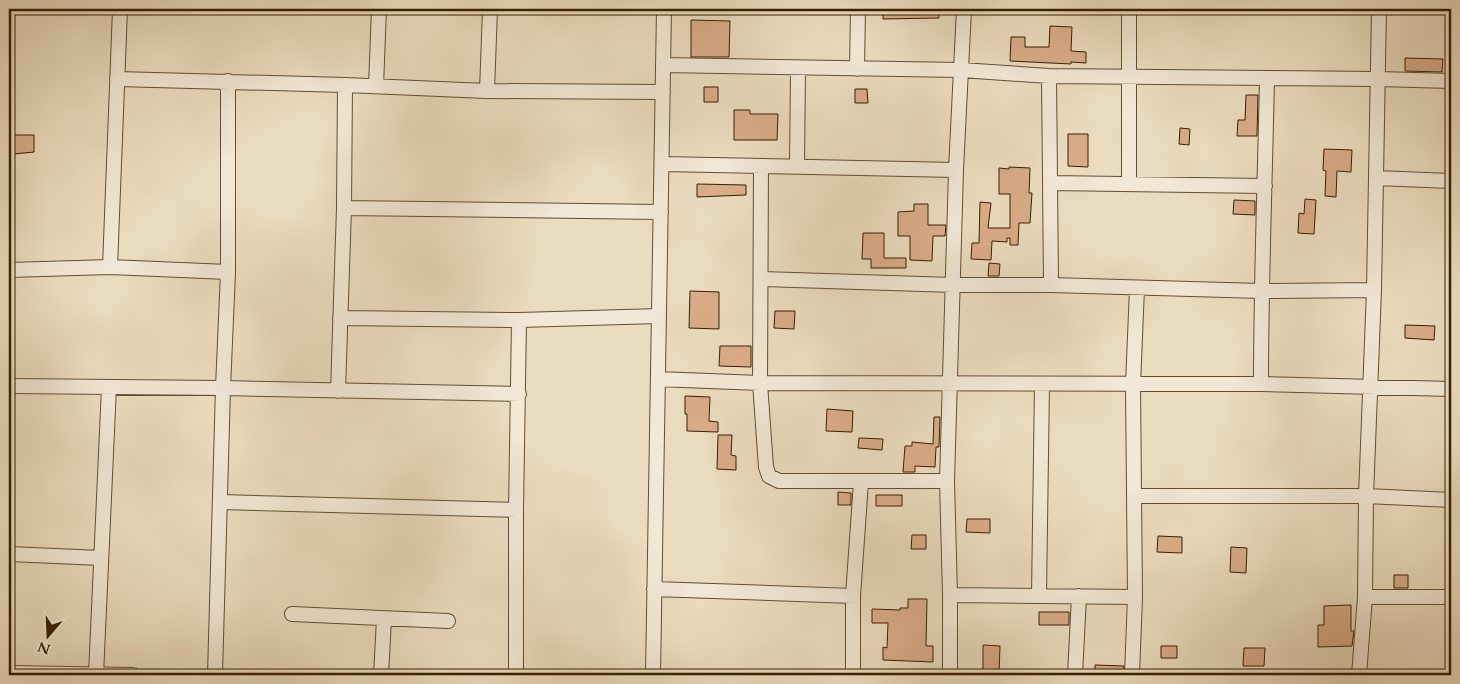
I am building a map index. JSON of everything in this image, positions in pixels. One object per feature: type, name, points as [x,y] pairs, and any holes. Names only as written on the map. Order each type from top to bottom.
[{"type":"street","points":[[110,267],[120,9]]},
{"type":"street","points":[[376,86],[379,9]]},
{"type":"street","points":[[487,91],[490,9]]},
{"type":"street","points":[[653,675],[664,9]]},
{"type":"street","points":[[857,68],[858,9]]},
{"type":"street","points":[[950,675],[948,481],[950,382],[956,170],[964,9]]},
{"type":"street","points":[[1128,9],[1129,184]]},
{"type":"street","points":[[1359,675],[1365,597],[1366,496],[1374,290],[1379,9]]},
{"type":"street","points":[[663,65],[961,70],[1049,76],[1451,81]]},
{"type":"street","points":[[797,167],[798,68]]},
{"type":"street","points":[[1049,76],[1051,285]]},
{"type":"street","points":[[1261,384],[1261,291],[1267,78]]},
{"type":"street","points":[[117,79],[228,81],[487,91],[663,92]]},
{"type":"street","points":[[215,675],[228,272],[228,81]]},
{"type":"street","points":[[338,391],[344,208],[345,85]]},
{"type":"street","points":[[662,164],[956,170]]},
{"type":"street","points":[[760,167],[762,280],[760,383],[766,467],[769,476],[779,481],[948,481]]},
{"type":"street","points":[[1376,178],[1451,181]]},
{"type":"street","points":[[1050,183],[1265,186]]},
{"type":"street","points":[[344,208],[661,212]]},
{"type":"street","points":[[9,270],[110,267],[228,272]]},
{"type":"street","points":[[762,280],[1261,291],[1374,290]]},
{"type":"street","points":[[1132,675],[1135,597],[1133,385],[1137,288]]},
{"type":"street","points":[[340,318],[519,320],[659,316]]},
{"type":"street","points":[[516,675],[519,320]]},
{"type":"street","points":[[658,380],[760,383],[1261,384],[1451,389]]},
{"type":"street","points":[[1039,595],[1042,384]]},
{"type":"street","points":[[9,386],[519,394]]},
{"type":"street","points":[[96,674],[109,387]]},
{"type":"street","points":[[853,675],[853,596],[861,482]]},
{"type":"street","points":[[1135,496],[1366,496],[1451,500]]},
{"type":"street","points":[[220,502],[516,510]]},
{"type":"street","points":[[9,554],[101,558]]},
{"type":"street","points":[[654,589],[853,596]]},
{"type":"street","points":[[950,596],[1135,597]]},
{"type":"street","points":[[1075,675],[1079,596]]},
{"type":"street","points":[[1365,597],[1451,597]]},
{"type":"street","points":[[292,614],[448,621]]},
{"type":"street","points":[[381,675],[384,619]]},
{"type":"street","points":[[9,673],[133,675]]},
{"type":"building","points":[[883,9],[939,9],[939,18],[883,19]]},
{"type":"building","points":[[691,20],[730,21],[729,57],[691,57]]},
{"type":"building","points":[[1050,26],[1072,27],[1071,51],[1086,52],[1086,63],[1010,61],[1011,37],[1025,37],[1025,47],[1049,47]]},
{"type":"building","points":[[1405,58],[1443,59],[1442,72],[1405,71]]},
{"type":"building","points":[[704,87],[718,87],[718,102],[704,102]]},
{"type":"building","points":[[855,89],[867,89],[868,103],[855,103]]},
{"type":"building","points":[[1246,95],[1258,95],[1257,136],[1237,136],[1238,120],[1245,120]]},
{"type":"building","points":[[734,110],[750,110],[750,114],[778,114],[777,140],[734,140]]},
{"type":"building","points":[[1180,128],[1190,129],[1189,145],[1179,144]]},
{"type":"building","points":[[1068,134],[1088,134],[1088,167],[1068,166]]},
{"type":"building","points":[[11,135],[34,135],[34,152],[14,154]]},
{"type":"building","points":[[1324,149],[1352,150],[1351,172],[1337,171],[1336,197],[1325,196],[1326,171],[1323,170]]},
{"type":"building","points":[[1009,167],[1030,168],[1029,193],[1032,193],[1030,223],[1019,223],[1018,245],[1010,245],[1010,238],[1007,238],[1007,242],[992,241],[991,260],[971,259],[972,243],[979,243],[980,202],[991,203],[988,228],[1010,228],[1010,194],[999,194],[999,168],[1009,169]]},
{"type":"building","points":[[697,184],[746,185],[746,195],[697,197]]},
{"type":"building","points":[[1305,199],[1316,200],[1314,234],[1298,233],[1299,213],[1304,214]]},
{"type":"building","points":[[1234,200],[1255,201],[1255,215],[1233,214]]},
{"type":"building","points":[[914,204],[928,204],[928,225],[946,225],[945,236],[933,236],[932,261],[910,260],[910,236],[898,236],[898,212],[914,211]]},
{"type":"building","points":[[863,233],[884,233],[884,258],[906,258],[906,268],[871,268],[871,259],[862,259]]},
{"type":"building","points":[[989,263],[1000,264],[999,276],[988,276]]},
{"type":"building","points":[[690,291],[719,292],[719,329],[689,328]]},
{"type":"building","points":[[775,311],[795,311],[794,329],[774,328]]},
{"type":"building","points":[[1405,325],[1435,326],[1434,340],[1405,338]]},
{"type":"building","points":[[720,346],[751,346],[751,367],[719,366]]},
{"type":"building","points":[[685,396],[710,397],[709,421],[718,422],[718,432],[687,431]]},
{"type":"building","points":[[827,409],[853,411],[852,432],[826,431]]},
{"type":"building","points":[[934,417],[940,417],[939,447],[936,447],[935,467],[915,466],[915,472],[903,472],[905,446],[912,446],[912,442],[933,444]]},
{"type":"building","points":[[718,435],[732,435],[731,455],[736,456],[736,470],[717,469]]},
{"type":"building","points":[[859,438],[883,439],[882,450],[858,448]]},
{"type":"building","points":[[838,492],[851,493],[851,505],[838,505]]},
{"type":"building","points":[[876,495],[902,495],[902,506],[876,506]]},
{"type":"building","points":[[967,519],[990,519],[990,533],[966,532]]},
{"type":"building","points":[[912,535],[926,535],[926,549],[911,549]]},
{"type":"building","points":[[1158,536],[1182,537],[1182,553],[1157,552]]},
{"type":"building","points":[[1231,547],[1247,548],[1246,573],[1230,572]]},
{"type":"building","points":[[1394,575],[1408,575],[1408,588],[1394,588]]},
{"type":"building","points":[[908,599],[927,599],[926,646],[933,646],[933,662],[883,660],[883,647],[887,648],[888,623],[872,623],[872,609],[900,610],[900,608],[908,608]]},
{"type":"building","points":[[1351,605],[1351,631],[1354,631],[1352,646],[1318,647],[1318,625],[1324,625],[1324,606]]},
{"type":"building","points":[[1039,612],[1069,612],[1069,625],[1039,625]]},
{"type":"building","points":[[983,645],[1000,646],[999,675],[983,675]]},
{"type":"building","points":[[1161,646],[1177,646],[1177,658],[1161,658]]},
{"type":"building","points":[[1244,648],[1265,648],[1264,666],[1243,666]]},
{"type":"building","points":[[1095,665],[1124,666],[1123,675],[1095,675]]}]
